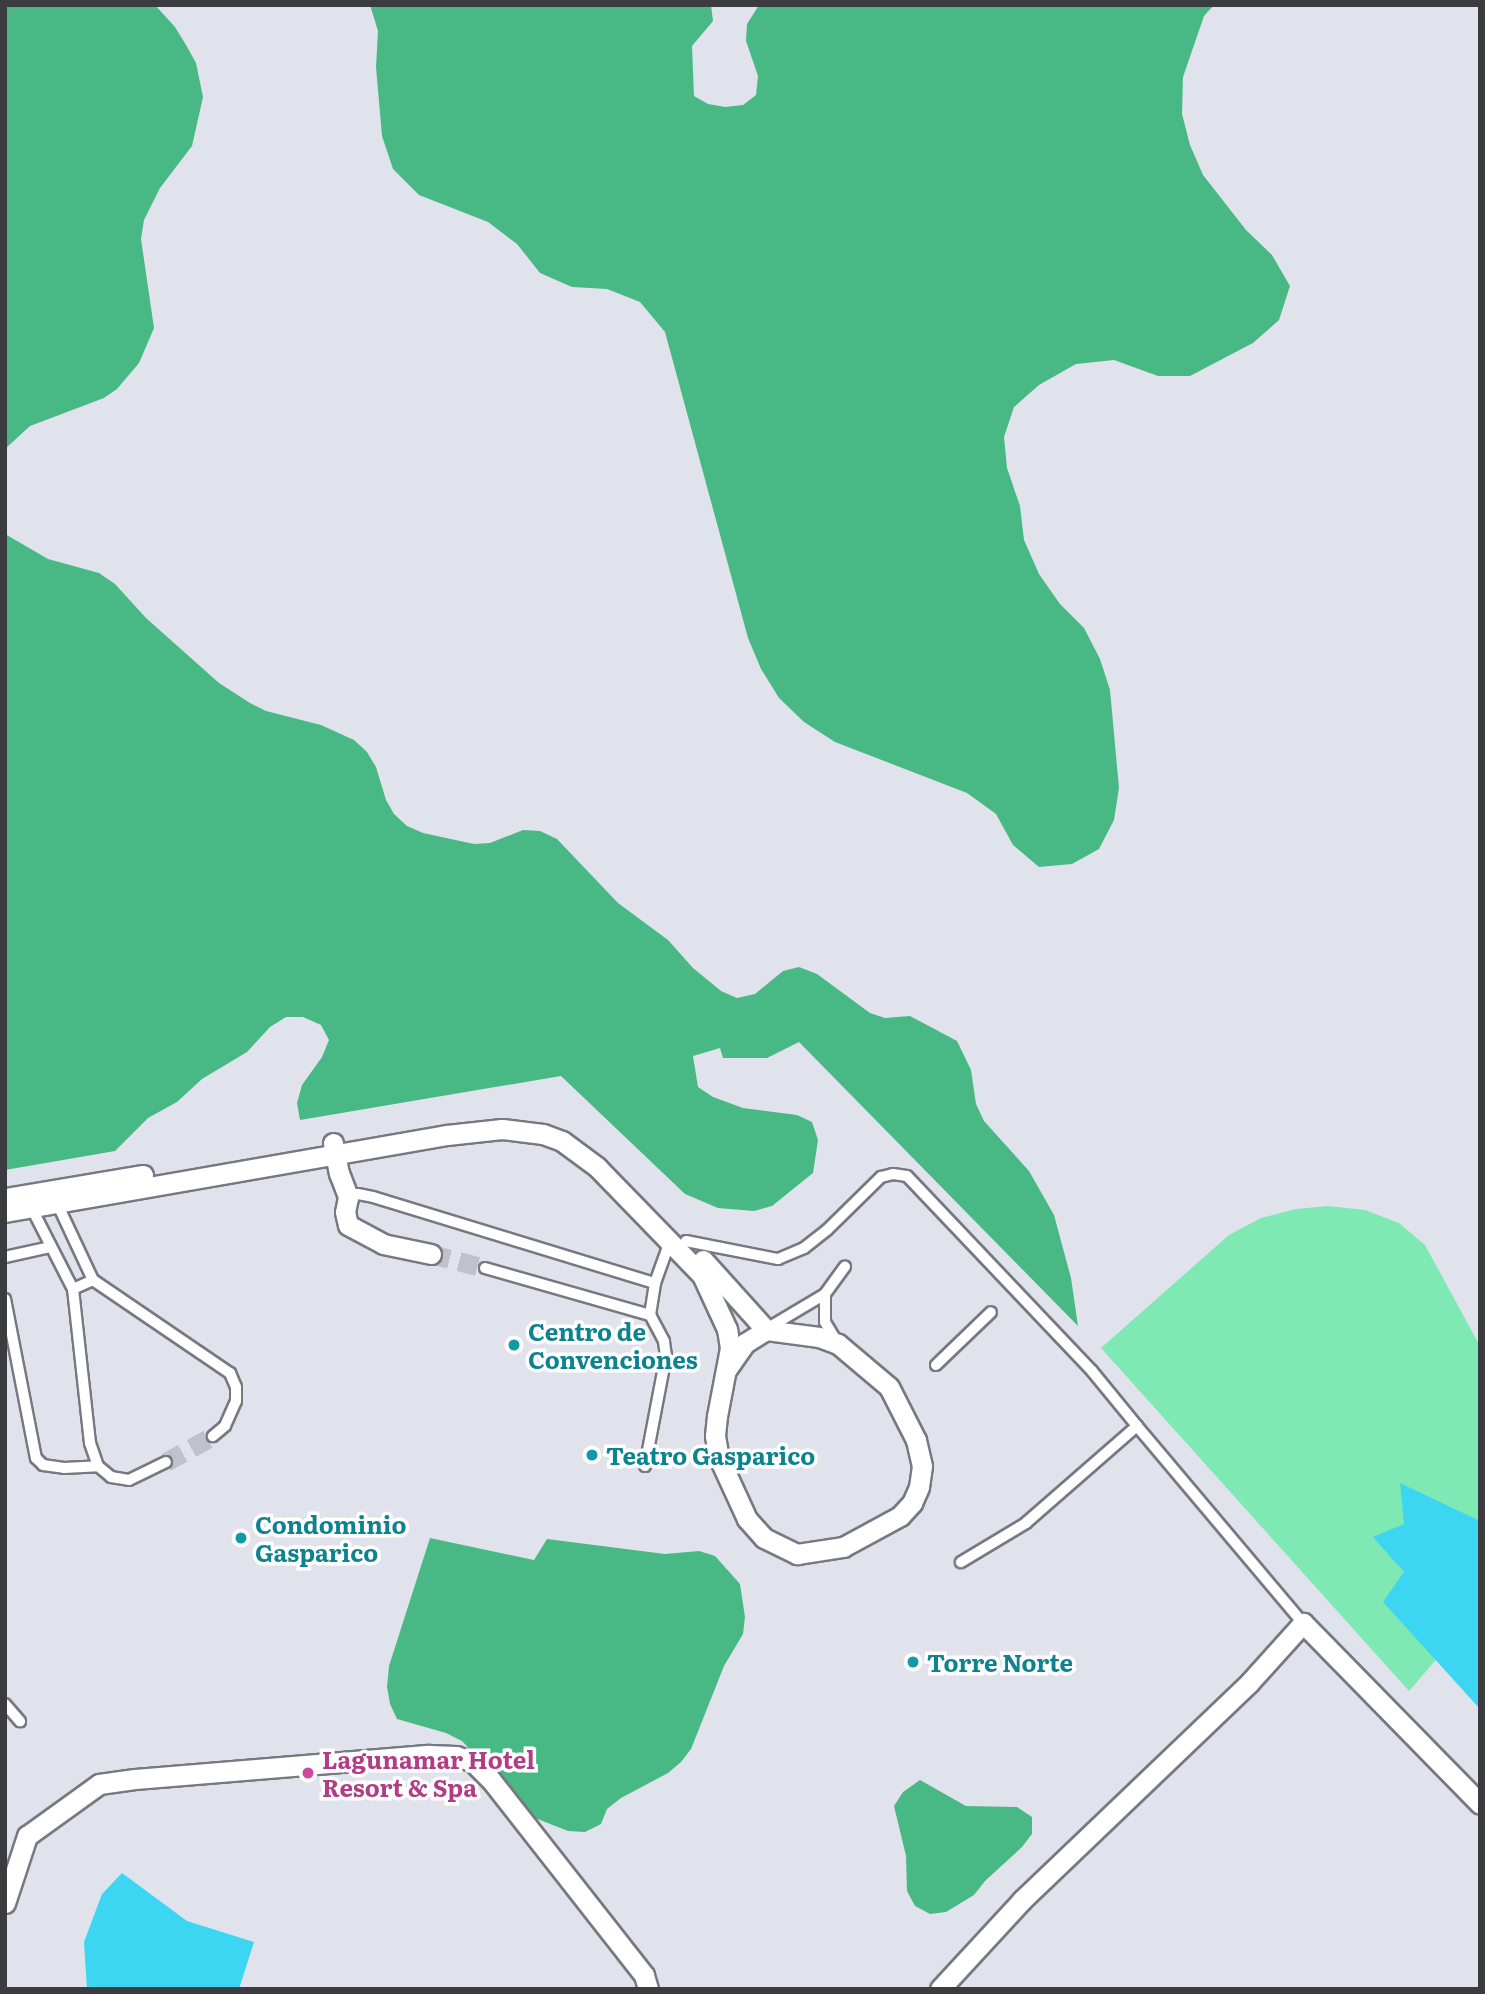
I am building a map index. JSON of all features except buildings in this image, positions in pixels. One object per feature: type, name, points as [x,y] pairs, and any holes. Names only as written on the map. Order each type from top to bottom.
[{"type":"street","points":[[5,1198],[29,1201],[55,1197],[334,1149],[484,1118],[549,1125],[583,1142],[677,1237],[766,1330],[819,1337],[838,1344],[889,1387],[916,1440],[922,1466],[919,1487],[912,1503],[900,1516],[843,1547],[797,1554],[764,1538],[747,1519],[719,1458],[715,1436],[721,1385],[730,1348],[727,1329],[702,1275],[677,1237]]},
{"type":"street","points":[[334,1149],[348,1197],[345,1212],[348,1225],[383,1244],[431,1254]]},
{"type":"street","points":[[5,1212],[29,1201]]},
{"type":"street","points":[[727,1369],[745,1343],[766,1330]]},
{"type":"street","points":[[940,1989],[1022,1900],[1250,1683],[1303,1623],[1480,1804]]},
{"type":"street","points":[[5,1903],[27,1836],[99,1784],[349,1762],[456,1756],[473,1762],[491,1780],[643,1975],[648,1989]]},
{"type":"lane","points":[[645,1466],[666,1356],[664,1341],[650,1315],[655,1283],[677,1237],[778,1259],[804,1248],[827,1230],[881,1177],[892,1174],[907,1176],[1092,1371],[1303,1623]]},
{"type":"lane","points":[[348,1197],[358,1194],[373,1197],[655,1283]]},
{"type":"lane","points":[[55,1197],[93,1280],[230,1373],[236,1387],[236,1401],[225,1426],[213,1436]]},
{"type":"lane","points":[[29,1201],[73,1289],[90,1443],[97,1466],[111,1477],[128,1480],[166,1462]]},
{"type":"lane","points":[[5,1257],[51,1247]]},
{"type":"lane","points":[[766,1330],[825,1294],[845,1266]]},
{"type":"lane","points":[[485,1268],[650,1315]]},
{"type":"lane","points":[[73,1289],[93,1280]]},
{"type":"lane","points":[[825,1294],[825,1322],[838,1344]]},
{"type":"lane","points":[[5,1299],[36,1458],[43,1465],[64,1468],[97,1466]]},
{"type":"lane","points":[[936,1365],[991,1312]]},
{"type":"lane","points":[[961,1562],[1026,1523],[1137,1426]]},
{"type":"lane","points":[[5,1704],[20,1721]]},
{"type":"green space","points":[[5,5],[155,5],[175,27],[196,63],[203,97],[192,146],[160,188],[144,220],[141,239],[154,328],[139,363],[117,389],[104,398],[30,426],[5,449]]},
{"type":"green space","points":[[370,5],[711,5],[713,21],[692,46],[694,96],[708,104],[725,107],[743,105],[756,95],[758,76],[746,41],[747,24],[759,5],[1214,5],[1204,16],[1183,77],[1182,114],[1190,145],[1203,175],[1246,230],[1272,255],[1290,286],[1279,320],[1253,343],[1190,376],[1158,376],[1114,360],[1076,364],[1039,385],[1014,407],[1004,437],[1007,468],[1020,506],[1024,540],[1039,574],[1060,604],[1084,628],[1100,659],[1110,690],[1119,788],[1114,820],[1099,849],[1072,864],[1039,867],[1013,845],[996,814],[967,793],[835,742],[804,722],[779,698],[761,669],[748,638],[665,332],[640,302],[607,289],[572,287],[540,273],[517,244],[488,222],[419,195],[393,169],[382,136],[376,67],[378,31]]},
{"type":"green space","points":[[5,534],[48,559],[99,573],[115,584],[146,618],[219,683],[250,703],[266,711],[321,725],[354,740],[367,752],[376,767],[386,800],[394,814],[407,826],[423,833],[474,844],[490,843],[523,830],[540,831],[557,839],[618,903],[668,940],[693,968],[721,991],[737,998],[755,994],[783,971],[799,967],[817,974],[870,1013],[885,1018],[910,1016],[957,1041],[971,1070],[976,1104],[984,1121],[1029,1171],[1054,1215],[1071,1278],[1078,1326],[799,1042],[767,1058],[723,1058],[720,1048],[693,1056],[698,1087],[713,1097],[743,1108],[797,1115],[812,1122],[818,1140],[813,1173],[772,1206],[754,1211],[718,1208],[685,1194],[561,1076],[300,1120],[297,1103],[302,1085],[322,1057],[329,1040],[321,1025],[303,1017],[286,1017],[270,1027],[247,1052],[202,1079],[177,1102],[148,1118],[115,1151],[5,1170]]},
{"type":"green space","points":[[1328,1206],[1365,1210],[1399,1223],[1425,1245],[1480,1346],[1480,1640],[1441,1654],[1409,1691],[1101,1348],[1229,1235],[1261,1218],[1296,1209]]},
{"type":"green space","points":[[430,1538],[534,1560],[547,1539],[665,1554],[699,1551],[715,1556],[740,1584],[745,1617],[743,1634],[724,1666],[691,1749],[681,1762],[668,1773],[621,1798],[607,1809],[601,1824],[585,1832],[568,1831],[535,1818],[462,1741],[446,1733],[397,1719],[390,1704],[387,1687],[389,1666]]},
{"type":"green space","points":[[920,1780],[966,1806],[1017,1807],[1032,1817],[1032,1834],[1022,1847],[985,1881],[974,1895],[946,1912],[930,1914],[915,1906],[907,1891],[906,1856],[894,1806],[903,1792]]},
{"type":"water","points":[[1400,1483],[1480,1521],[1480,1709],[1383,1602],[1404,1572],[1373,1537],[1404,1524]]},
{"type":"water","points":[[122,1873],[187,1921],[254,1942],[239,1989],[87,1989],[84,1942],[102,1894]]},
{"type":"tunnel","points":[[431,1254],[485,1268]]},
{"type":"tunnel","points":[[166,1462],[213,1436]]},
{"type":"place","name":"Centro de Convenciones","points":[[514,1345]]},
{"type":"place","name":"Teatro Gasparico","points":[[592,1455]]},
{"type":"place","name":"Condominio Gasparico","points":[[241,1538]]},
{"type":"place","name":"Torre Norte","points":[[913,1662]]},
{"type":"place","name":"Lagunamar Hotel Resort & Spa","points":[[308,1773]]}]
